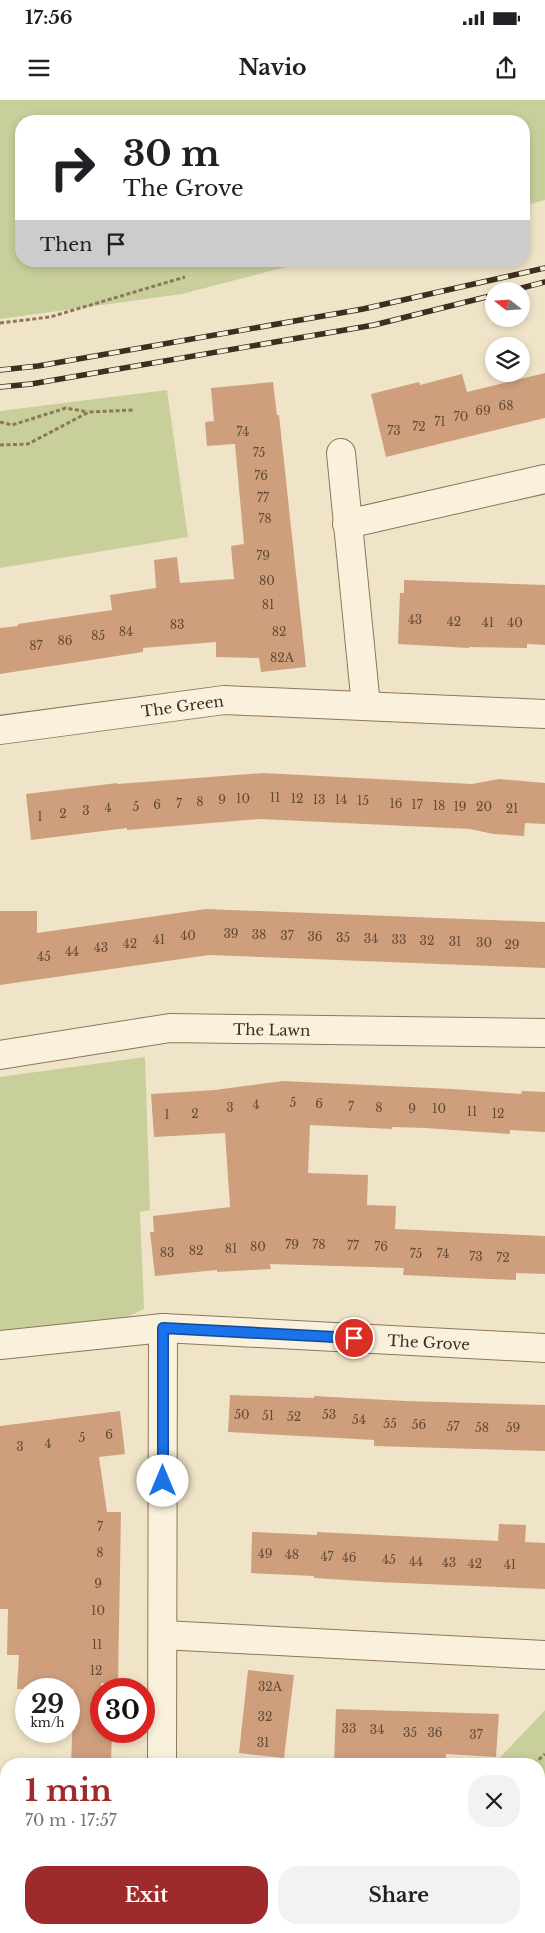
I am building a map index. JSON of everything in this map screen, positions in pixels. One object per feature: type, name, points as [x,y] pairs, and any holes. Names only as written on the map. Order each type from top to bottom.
[{"type":"street","points":[[341,453],[366,706]]},
{"type":"street","points":[[347,524],[545,479]]},
{"type":"street","name":"The Green","points":[[0,730],[224,700],[545,714]]},
{"type":"street","name":"The Lawn","points":[[0,1055],[170,1028],[545,1033]]},
{"type":"street","points":[[162,1758],[163,1328]]},
{"type":"street","name":"The Grove","points":[[0,1345],[163,1328],[545,1348]]},
{"type":"street","points":[[163,1635],[544,1655]]},
{"type":"path","points":[[0,323],[50,317],[185,277]]},
{"type":"path","points":[[0,422],[12,425],[66,408],[90,412],[134,410]]},
{"type":"path","points":[[0,446],[28,444],[90,412]]},
{"type":"green space","points":[[0,100],[545,100],[545,200],[530,204],[530,115],[15,115],[15,267],[286,267],[182,294],[0,319]]},
{"type":"green space","points":[[167,390],[188,537],[0,568],[0,411]]},
{"type":"green space","points":[[145,1057],[150,1210],[140,1212],[144,1309],[123,1319],[0,1333],[0,1077]]},
{"type":"green space","points":[[545,1710],[545,1758],[500,1758]]},
{"type":"building","points":[[545,373],[545,418],[386,457],[371,394],[419,382],[420,385],[462,374],[467,392],[508,382],[530,382],[530,377]]},
{"type":"building","points":[[273,382],[277,415],[279,415],[306,667],[261,672],[259,658],[216,657],[216,642],[143,648],[143,652],[0,674],[0,628],[112,610],[110,595],[156,588],[154,560],[177,557],[180,583],[234,579],[231,546],[244,544],[235,444],[207,446],[205,422],[214,421],[211,388]]},
{"type":"building","points":[[404,580],[545,585],[545,645],[527,644],[527,648],[469,648],[398,644],[400,593],[404,593]]},
{"type":"building","points":[[263,773],[472,784],[499,779],[545,783],[545,824],[525,823],[524,836],[493,834],[470,829],[260,819],[127,830],[127,828],[31,840],[26,794],[117,783]]},
{"type":"building","points":[[206,909],[545,922],[545,968],[209,955],[0,985],[0,911],[37,911],[37,933]]},
{"type":"building","points":[[283,1081],[521,1094],[522,1091],[545,1092],[545,1132],[510,1130],[510,1134],[425,1128],[392,1127],[392,1129],[310,1125],[308,1173],[368,1175],[367,1205],[396,1206],[395,1229],[545,1236],[545,1274],[516,1273],[516,1280],[403,1275],[404,1268],[270,1264],[271,1269],[217,1272],[217,1270],[155,1276],[150,1232],[154,1232],[153,1216],[230,1207],[225,1133],[154,1137],[151,1094],[215,1090]]},
{"type":"building","points":[[230,1395],[314,1398],[314,1396],[545,1405],[545,1451],[374,1446],[374,1440],[228,1432]]},
{"type":"building","points":[[120,1411],[125,1454],[99,1457],[107,1512],[121,1512],[118,1678],[90,1678],[90,1743],[112,1743],[111,1758],[71,1758],[72,1743],[80,1743],[80,1678],[18,1678],[19,1655],[7,1655],[8,1609],[0,1609],[0,1426]]},
{"type":"building","points":[[499,1524],[526,1525],[525,1542],[545,1543],[545,1589],[378,1582],[251,1573],[252,1532],[317,1535],[317,1532],[498,1541]]},
{"type":"building","points":[[248,1670],[294,1675],[284,1758],[239,1753]]},
{"type":"building","points":[[336,1709],[499,1714],[496,1757],[446,1754],[446,1758],[334,1758]]},
{"type":"railway","points":[[0,370],[38,366],[363,309],[545,268]]},
{"type":"railway","points":[[530,286],[545,282]]},
{"type":"railway","points":[[0,387],[31,384],[374,325],[485,297]]},
{"type":"route","points":[[163,1481],[163,1328],[354,1338]]}]
